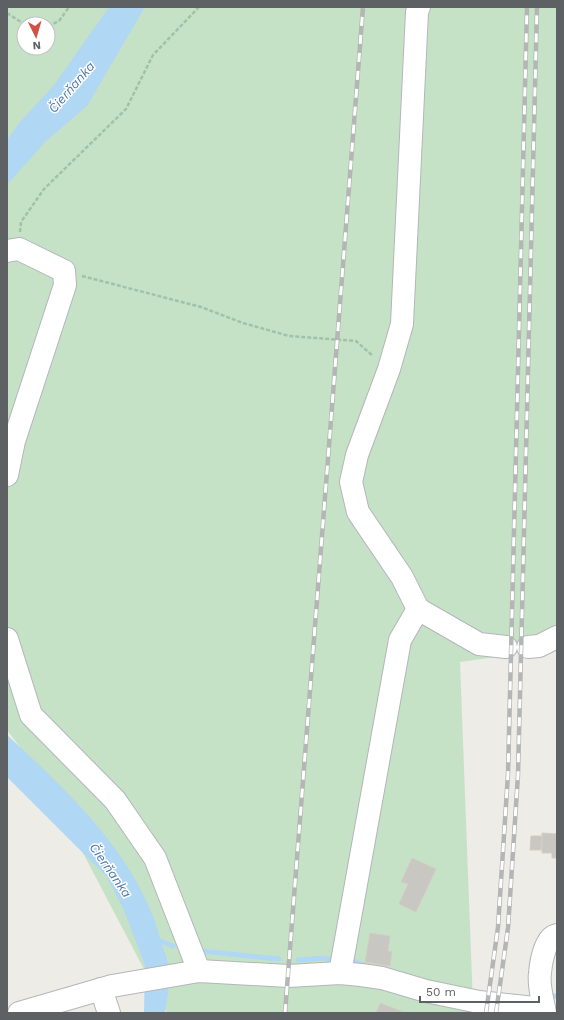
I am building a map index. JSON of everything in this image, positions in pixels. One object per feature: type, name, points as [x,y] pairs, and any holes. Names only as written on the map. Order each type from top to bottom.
[{"type":"street","points":[[419,7],[417,12],[408,166],[402,324],[389,369],[357,454],[351,482],[358,512],[402,577],[418,609],[479,644],[506,647]]},
{"type":"street","points":[[7,475],[14,441],[65,285],[64,271],[13,250]]},
{"type":"street","points":[[340,972],[400,640],[418,609]]},
{"type":"street","points":[[528,647],[539,646],[557,637]]},
{"type":"street","points":[[7,640],[31,715],[115,800],[154,858],[199,971]]},
{"type":"street","points":[[19,1013],[56,1004],[106,987],[199,971],[288,976],[340,972],[382,978],[426,991],[479,1002],[545,1011],[539,974],[548,942],[553,936],[557,935]]},
{"type":"street","points":[[106,987],[109,1013]]},
{"type":"path","points":[[56,22],[59,21],[69,7]]},
{"type":"path","points":[[13,250],[21,222],[44,189],[126,109],[153,55],[199,7]]},
{"type":"path","points":[[7,13],[16,19]]},
{"type":"path","points":[[64,271],[201,307],[243,323],[290,336],[356,342],[389,369]]},
{"type":"green space","points":[[7,7],[557,7],[557,638],[496,657],[460,662],[473,1005],[471,1013],[167,1013],[43,777],[7,730]]},
{"type":"water","name":"Čierňanka","points":[[109,7],[145,7],[87,106],[46,141],[7,185],[7,140],[20,122],[54,85]]},
{"type":"water","name":"Čierňanka","points":[[7,735],[78,804],[100,829],[138,883],[152,913],[168,965],[169,985],[165,1013],[144,1013],[145,965],[123,908],[106,876],[7,777]]},
{"type":"building","points":[[542,833],[557,834],[557,858],[552,858],[552,853],[542,853]]},
{"type":"building","points":[[531,836],[542,836],[541,850],[530,850]]},
{"type":"building","points":[[412,858],[436,869],[416,912],[399,904],[408,884],[401,882]]},
{"type":"building","points":[[370,933],[390,936],[388,951],[392,952],[390,966],[365,962]]},
{"type":"building","points":[[380,1003],[406,1013],[376,1013]]},
{"type":"waterway","points":[[155,939],[173,946]]},
{"type":"waterway","points":[[201,951],[279,959]]},
{"type":"waterway","points":[[298,960],[323,958],[334,960]]},
{"type":"waterway","points":[[354,961],[365,966]]},
{"type":"waterway","points":[[552,995],[557,997]]},
{"type":"railway","points":[[285,1013],[363,7]]},
{"type":"railway","points":[[486,1013],[498,927],[508,774],[527,7]]},
{"type":"railway","points":[[496,1013],[508,928],[518,775],[537,7]]}]
